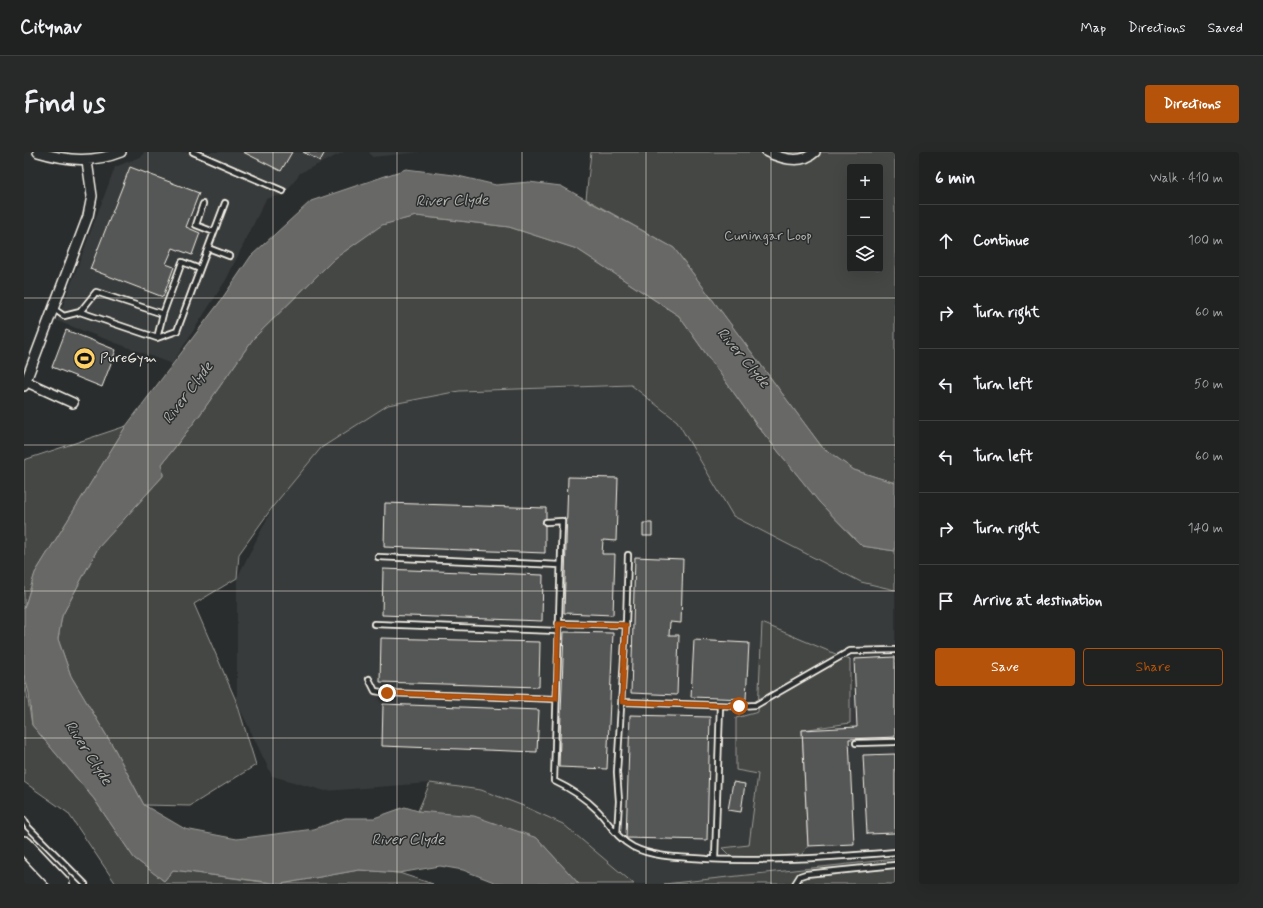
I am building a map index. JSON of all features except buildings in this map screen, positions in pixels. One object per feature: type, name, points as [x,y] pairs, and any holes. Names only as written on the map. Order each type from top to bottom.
[{"type":"highway","points":[[24,845],[60,884]]},
{"type":"street","points":[[38,152],[56,157],[87,161],[98,160],[121,152]]},
{"type":"street","points":[[767,152],[785,159],[794,160],[808,157],[815,152]]},
{"type":"street","points":[[73,403],[25,384],[91,206],[91,183],[87,161]]},
{"type":"lane","points":[[193,152],[283,191]]},
{"type":"lane","points":[[54,309],[64,316],[80,312],[157,338],[177,331],[225,203]]},
{"type":"lane","points":[[203,204],[196,225],[214,232]]},
{"type":"lane","points":[[208,248],[229,256]]},
{"type":"lane","points":[[157,338],[163,314],[182,262],[200,269]]},
{"type":"lane","points":[[80,312],[96,292],[163,314]]},
{"type":"lane","points":[[546,522],[562,521],[554,782],[586,800],[598,810],[617,834],[633,847],[665,857],[807,860],[895,852]]},
{"type":"lane","points":[[617,834],[619,801],[617,772],[626,625],[628,555]]},
{"type":"lane","points":[[378,557],[560,565]]},
{"type":"lane","points":[[374,624],[558,631]]},
{"type":"lane","points":[[558,624],[626,625]]},
{"type":"lane","points":[[622,702],[720,706],[756,705],[850,651],[895,650]]},
{"type":"lane","points":[[369,679],[375,691],[387,693],[556,699]]},
{"type":"lane","points":[[715,859],[720,706]]},
{"type":"lane","points":[[856,743],[895,742]]},
{"type":"lane","points":[[24,820],[28,827],[84,884]]},
{"type":"lane","points":[[795,884],[800,876],[806,874],[895,865]]},
{"type":"shaded area","points":[[144,152],[344,152],[300,173],[285,194],[266,199],[226,280],[172,364],[57,321],[115,167],[142,156]]},
{"type":"shaded area","points":[[369,152],[421,152],[372,157]]},
{"type":"shaded area","points":[[631,385],[677,421],[733,516],[861,582],[895,590],[895,859],[664,884],[634,884],[563,824],[430,783],[325,791],[272,776],[237,703],[237,578],[274,505],[321,448],[388,405],[459,391]]},
{"type":"green space","name":"Cuningar Loop","points":[[591,152],[895,152],[895,483],[854,470],[822,447],[674,248],[586,199]]},
{"type":"green space","points":[[416,216],[509,227],[577,249],[679,316],[756,424],[820,503],[862,546],[895,551],[895,590],[861,582],[733,516],[677,421],[631,385],[459,391],[388,405],[321,448],[274,505],[239,554],[237,578],[194,604],[237,703],[256,765],[190,806],[144,805],[114,748],[71,676],[58,639],[62,616],[98,548],[163,476],[162,464],[199,416],[253,339],[334,259],[381,225]]},
{"type":"green space","points":[[126,426],[35,573],[24,609],[24,460]]},
{"type":"green space","points":[[762,623],[850,660],[850,723],[802,730],[808,846],[800,857],[732,858],[722,848],[749,845],[758,774],[736,770],[736,718],[758,712]]},
{"type":"green space","points":[[24,675],[32,725],[94,799],[134,858],[164,881],[173,870],[277,884],[116,884],[68,813],[24,782]]},
{"type":"green space","points":[[430,783],[481,790],[521,805],[563,824],[634,884],[579,884],[537,838],[418,811]]},
{"type":"green space","points":[[895,859],[895,884],[664,884]]},
{"type":"green space","points":[[359,870],[399,873],[433,884],[281,884]]},
{"type":"water","name":"River Clyde","points":[[406,169],[454,175],[496,185],[529,182],[561,186],[674,248],[822,447],[854,470],[895,483],[895,551],[862,546],[820,503],[756,424],[679,316],[577,249],[509,227],[416,216],[382,225],[334,259],[253,339],[199,416],[162,464],[163,476],[98,548],[62,616],[58,639],[71,676],[114,748],[144,805],[185,829],[237,839],[314,829],[345,818],[374,818],[405,807],[418,811],[474,816],[537,838],[579,884],[499,884],[463,870],[440,866],[399,873],[359,870],[281,884],[173,870],[164,881],[134,858],[94,799],[32,725],[29,693],[24,675],[24,609],[35,573],[126,426],[219,303],[251,256],[311,201]]},
{"type":"place","name":"PureGym","points":[[84,358]]},
{"type":"route","points":[[387,693],[556,699],[558,624],[626,625],[622,702],[739,706]]}]
